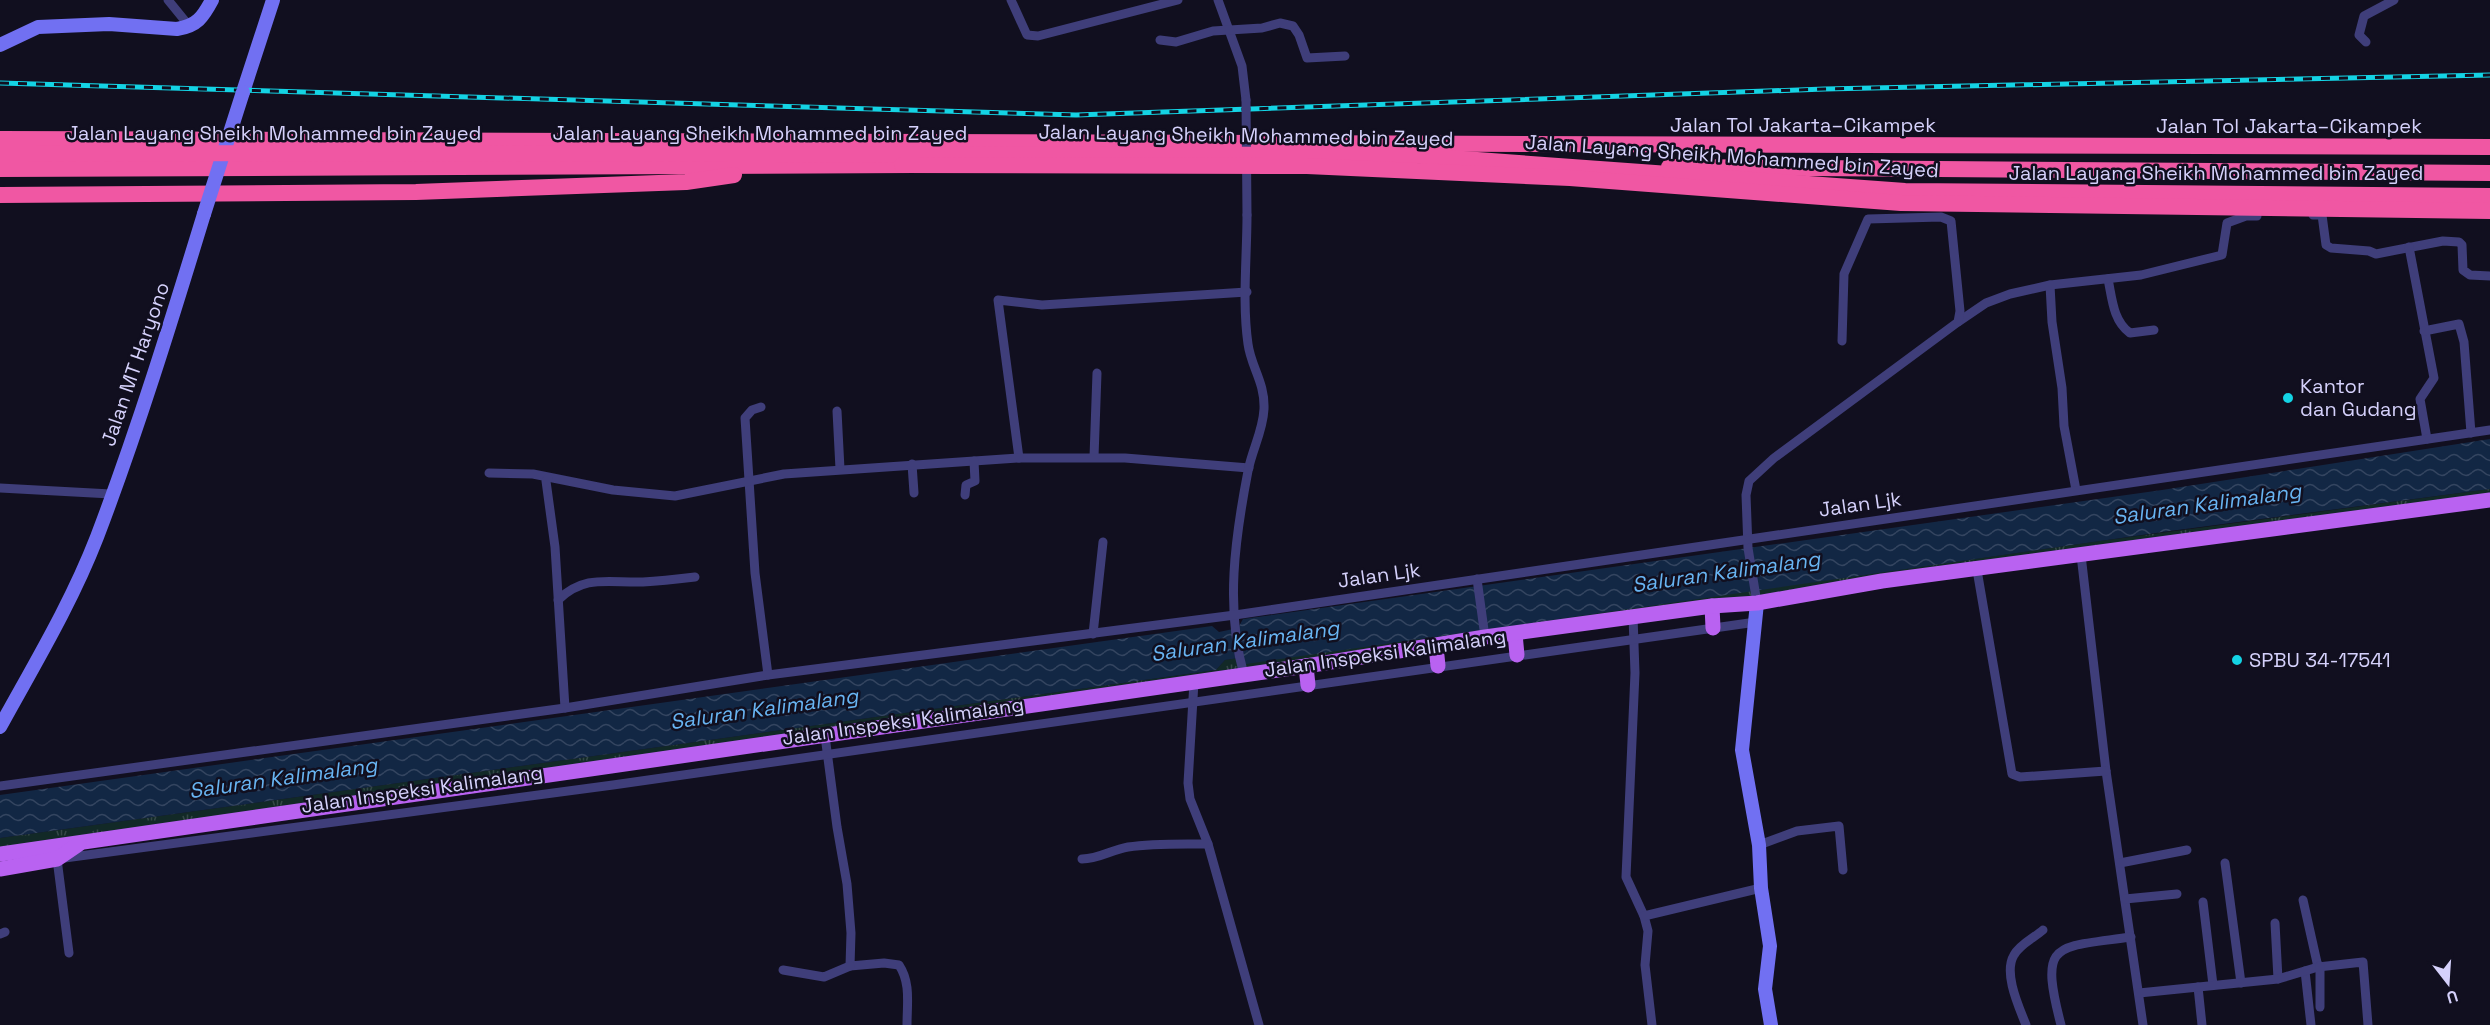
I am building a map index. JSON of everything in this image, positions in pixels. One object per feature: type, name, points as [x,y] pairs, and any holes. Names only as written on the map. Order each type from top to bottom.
[{"type":"highway","name":"Jalan Tol Jakarta–Cikampek","points":[[0,139],[2490,147]]},
{"type":"highway","name":"Jalan Layang Sheikh Mohammed bin Zayed","points":[[0,153],[1408,155],[1905,191],[2490,196]]},
{"type":"highway","name":"Jalan Layang Sheikh Mohammed bin Zayed","points":[[0,163],[1307,166],[1559,177],[1901,203],[2490,211]]},
{"type":"highway","points":[[0,169],[1358,163],[2299,174],[2490,173]]},
{"type":"highway","points":[[0,195],[416,192],[686,182],[797,166]]},
{"type":"main road","points":[[0,45],[38,27],[82,24],[177,29],[190,27],[198,23],[212,0]]},
{"type":"main road","name":"Jalan MT Haryono","points":[[0,727],[59,622],[97,538],[171,325],[273,0]]},
{"type":"main road","name":"Jalan Inspeksi Kalimalang","points":[[0,854],[1306,666],[1437,646],[1484,634],[1515,634],[1712,606],[1757,597],[1977,570],[2490,500]]},
{"type":"main road","points":[[1757,597],[1742,750],[1759,845],[1761,888],[1770,946],[1765,989],[1771,1025]]},
{"type":"main road","points":[[1712,606],[1713,628]]},
{"type":"main road","points":[[1515,634],[1517,655]]},
{"type":"main road","points":[[1437,646],[1438,666]]},
{"type":"main road","points":[[1306,666],[1308,685]]},
{"type":"main road","name":"Jalan Inspeksi Kalimalang","points":[[0,869],[57,859],[69,849],[87,841]]},
{"type":"street","points":[[168,0],[190,27]]},
{"type":"street","points":[[1011,0],[1027,35],[1038,36],[1178,0]]},
{"type":"street","points":[[1218,0],[1245,81],[1248,345],[1259,373],[1264,408],[1263,422],[1248,468],[1236,546],[1234,620],[1239,658],[1244,675]]},
{"type":"street","points":[[2366,42],[2360,35],[2364,16],[2394,0]]},
{"type":"street","points":[[1160,40],[1176,42],[1213,31],[1262,28],[1280,23],[1293,26],[1299,35],[1307,58],[1345,56]]},
{"type":"street","points":[[1757,597],[1748,543],[1746,495],[1749,481],[1986,303],[2010,294],[2050,285],[2141,275],[2222,255],[2227,223],[2246,216],[2322,215],[2326,245],[2331,248],[2369,251],[2376,254],[2443,241],[2459,242],[2462,245],[2463,270],[2470,275],[2490,276]]},
{"type":"street","points":[[1842,341],[1844,274],[1868,219],[1941,217],[1951,221],[1960,311],[1958,322]]},
{"type":"street","points":[[2409,247],[2434,378],[2420,399],[2427,439]]},
{"type":"street","points":[[2108,279],[2114,308],[2125,330],[2130,333],[2154,330]]},
{"type":"street","points":[[2050,285],[2064,426],[2076,490]]},
{"type":"street","points":[[1019,458],[998,300],[1042,305],[1247,292]]},
{"type":"street","points":[[2424,331],[2459,324],[2464,342],[2471,433]]},
{"type":"street","points":[[1094,457],[1097,373]]},
{"type":"street","points":[[761,407],[752,410],[745,418],[755,573],[768,675]]},
{"type":"street","points":[[837,411],[840,469]]},
{"type":"street","name":"Jalan Ljk","points":[[0,786],[565,708],[768,675],[1093,634],[1234,620],[1748,543],[2076,490],[2490,430]]},
{"type":"street","points":[[489,473],[533,474],[645,494],[675,496],[784,474],[1019,458],[1094,457],[1248,468]]},
{"type":"street","points":[[965,495],[966,485],[975,481],[975,461]]},
{"type":"street","points":[[912,464],[914,493]]},
{"type":"street","points":[[548,478],[546,482],[555,547],[565,708]]},
{"type":"street","points":[[0,488],[111,494]]},
{"type":"street","points":[[1093,634],[1103,542]]},
{"type":"street","points":[[2081,555],[2106,771],[2143,1025]]},
{"type":"street","points":[[1977,570],[2012,774],[2019,777],[2106,771]]},
{"type":"street","points":[[558,600],[570,589],[595,581],[642,582],[695,578]]},
{"type":"street","points":[[1477,582],[1484,634]]},
{"type":"street","points":[[1633,616],[1635,672],[1626,877],[1644,916],[1648,931],[1645,965],[1652,1025]]},
{"type":"street","name":"Jalan Inspeksi Kalimalang","points":[[57,859],[613,785],[1756,622]]},
{"type":"street","points":[[1194,682],[1188,783],[1190,799],[1208,844],[1259,1025]]},
{"type":"street","points":[[825,736],[847,884],[851,933],[850,966]]},
{"type":"street","points":[[1759,845],[1797,831],[1839,826],[1843,870]]},
{"type":"street","points":[[1082,859],[1100,857],[1124,848],[1140,846],[1208,844]]},
{"type":"street","points":[[2120,863],[2187,850]]},
{"type":"street","points":[[57,859],[69,953]]},
{"type":"street","points":[[2226,863],[2241,983]]},
{"type":"street","points":[[1644,916],[1761,888]]},
{"type":"street","points":[[2125,899],[2177,894]]},
{"type":"street","points":[[2303,900],[2319,967],[2320,1007]]},
{"type":"street","points":[[2203,903],[2213,986]]},
{"type":"street","points":[[2275,924],[2278,979]]},
{"type":"street","points":[[2026,1025],[2013,984],[2011,963],[2021,946],[2043,930]]},
{"type":"street","points":[[2061,1025],[2050,969],[2057,953],[2071,946],[2130,937]]},
{"type":"street","points":[[2139,993],[2278,979],[2319,967],[2364,962],[2368,1025]]},
{"type":"street","points":[[783,970],[825,977],[850,966],[884,963],[899,965],[906,978],[908,990],[907,1025]]},
{"type":"street","points":[[2305,971],[2311,1025]]},
{"type":"street","points":[[2198,987],[2202,1025]]},
{"type":"green space","points":[[2490,489],[2490,501],[0,854],[0,838],[1216,670],[1225,660],[1239,658],[1246,663],[2100,541]]},
{"type":"water","name":"Saluran Kalimalang","points":[[2490,439],[2490,489],[2170,531],[1246,664],[1239,658],[1225,660],[1216,670],[0,838],[0,795],[1212,626],[1219,632],[1238,628],[1243,619],[2162,490]]},
{"type":"railway","points":[[0,83],[1076,115],[1825,89],[2490,75]]},
{"type":"place","name":"Kantor dan Gudang","points":[[2288,398]]},
{"type":"place","name":"SPBU 34-17541","points":[[2237,660]]}]
